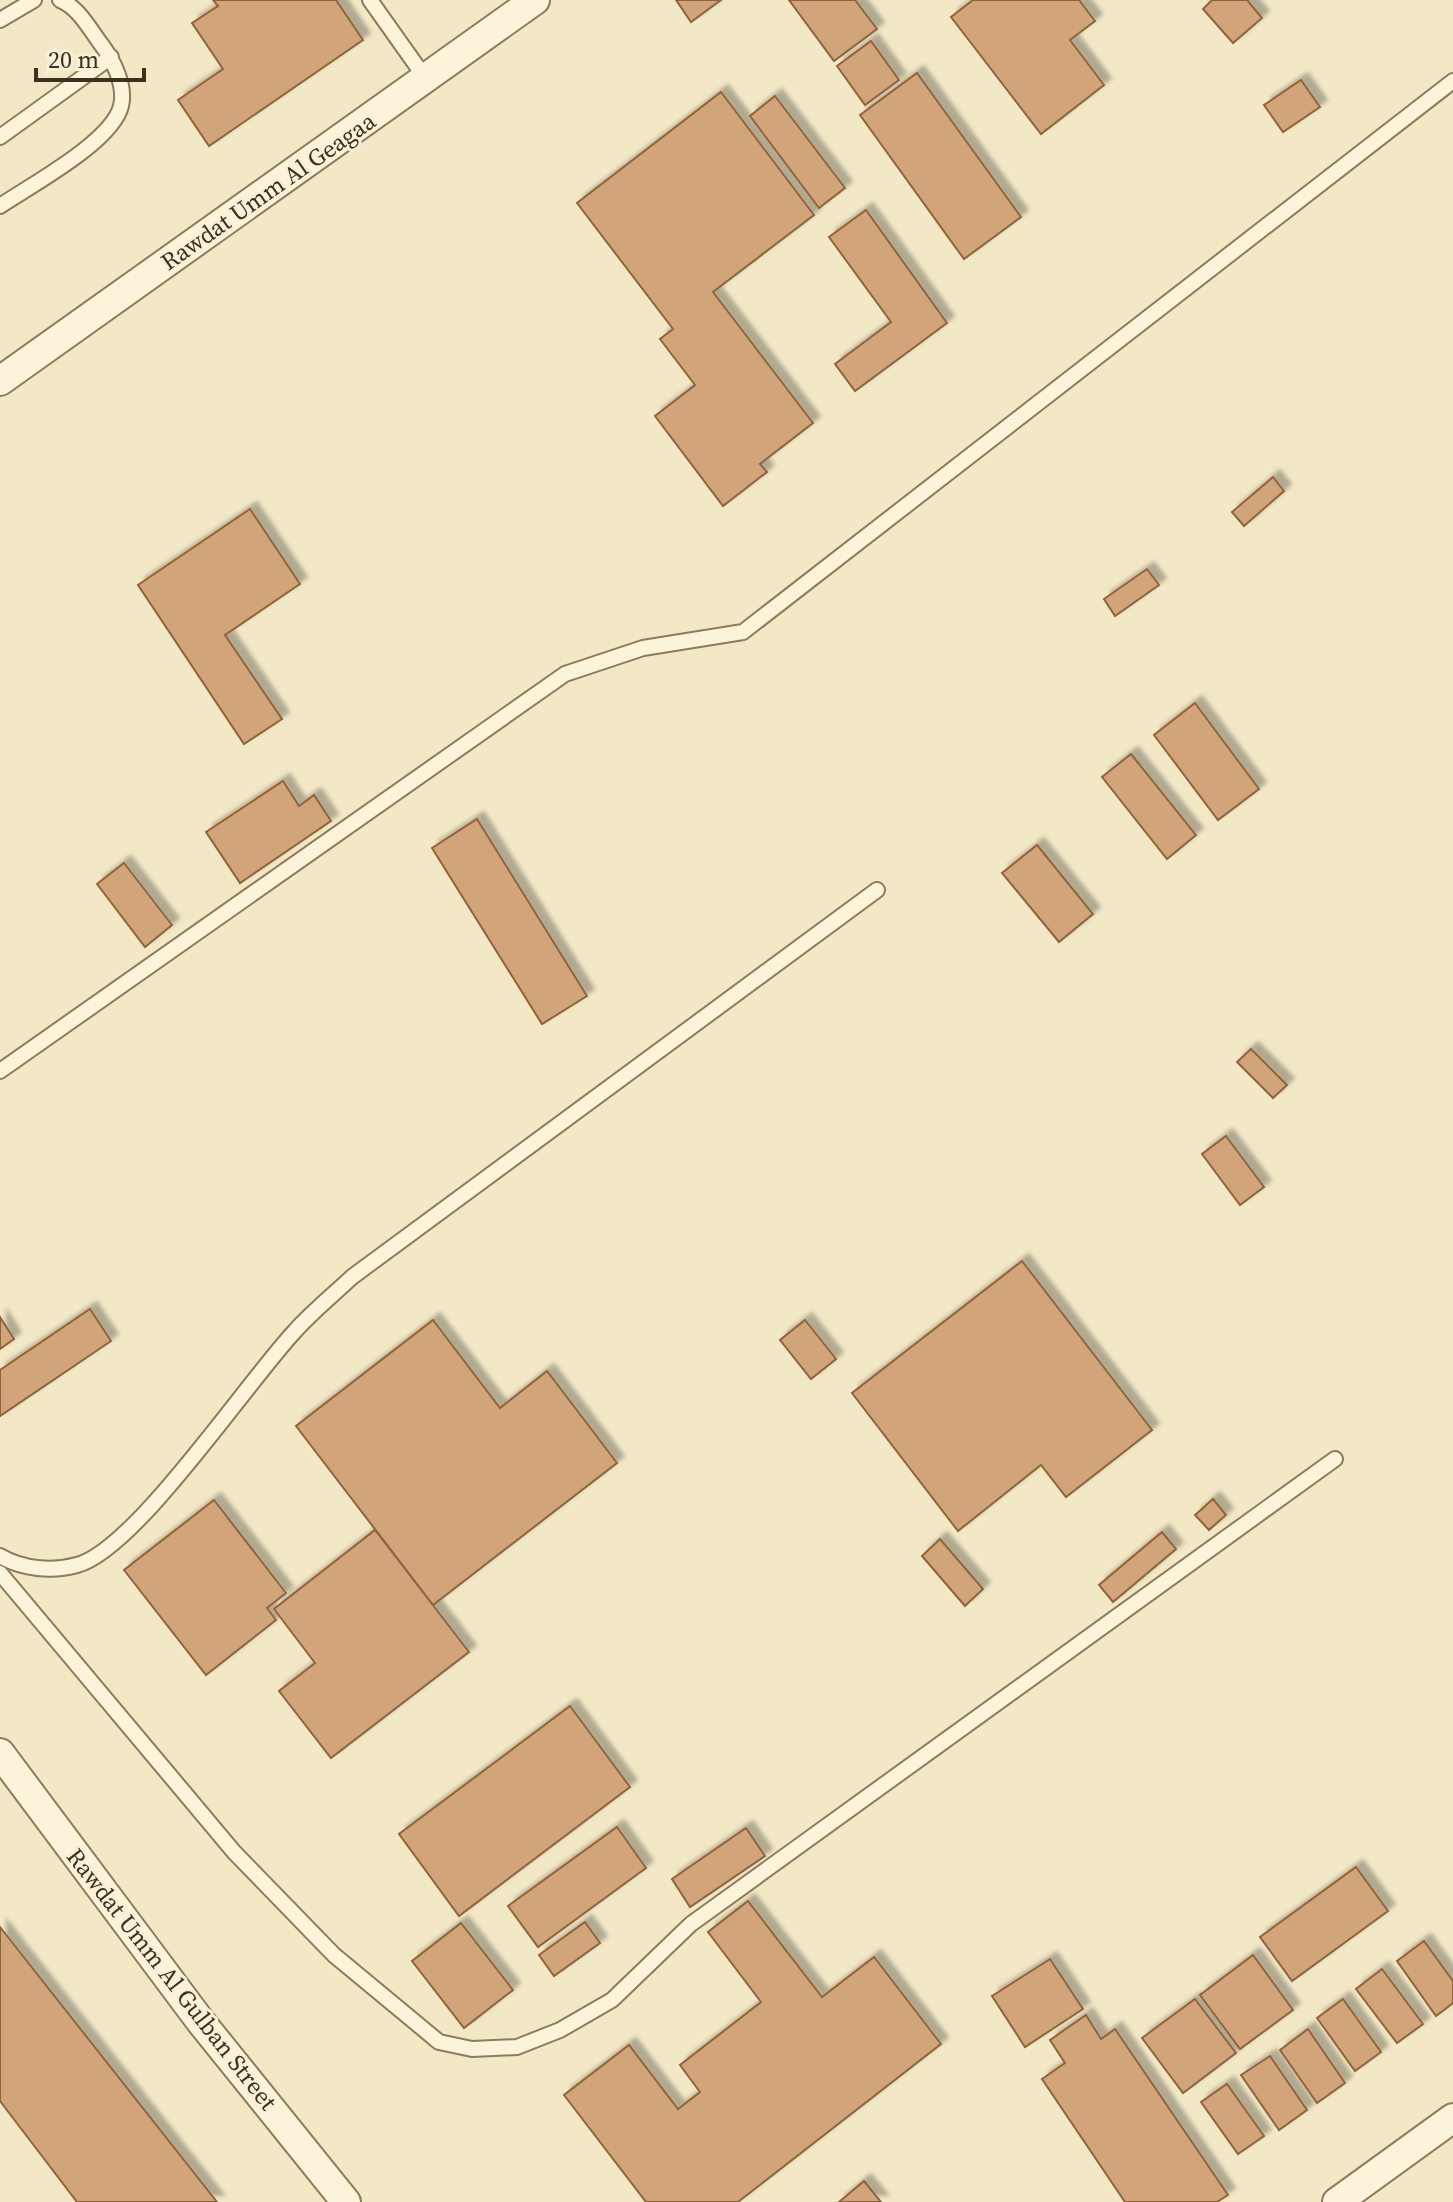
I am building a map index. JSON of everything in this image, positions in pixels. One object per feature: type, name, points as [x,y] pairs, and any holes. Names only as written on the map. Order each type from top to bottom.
[{"type":"street","name":"Rawdat Umm Al Geagaa","points":[[0,381],[535,0]]},
{"type":"street","name":"Rawdat Umm Al Gulban Street","points":[[1,1757],[201,2022],[346,2202]]},
{"type":"street","points":[[1337,2202],[1453,2118]]},
{"type":"lane","points":[[0,20],[34,0]]},
{"type":"lane","points":[[0,206],[98,138],[116,118],[122,104],[122,86],[111,57],[71,4],[60,0]]},
{"type":"lane","points":[[370,0],[426,79]]},
{"type":"lane","points":[[0,137],[111,57]]},
{"type":"lane","points":[[0,1071],[565,674],[643,648],[743,632],[1453,81]]},
{"type":"lane","points":[[0,1556],[16,1565],[49,1568],[78,1565],[125,1536],[294,1331],[352,1277],[877,890]]},
{"type":"lane","points":[[0,1573],[234,1852],[334,1955],[439,2042],[472,2049],[517,2047],[560,2030],[612,2000],[691,1924],[1335,1459]]},
{"type":"building","points":[[213,0],[336,0],[363,40],[209,146],[178,100],[223,69],[192,23],[218,6]]},
{"type":"building","points":[[676,0],[721,0],[691,22]]},
{"type":"building","points":[[789,0],[855,0],[877,29],[834,61]]},
{"type":"building","points":[[973,0],[1079,0],[1095,21],[1070,40],[1104,85],[1041,134],[951,17]]},
{"type":"building","points":[[1212,0],[1247,0],[1262,18],[1233,43],[1203,9]]},
{"type":"building","points":[[871,41],[899,80],[865,105],[837,66]]},
{"type":"building","points":[[917,73],[1021,217],[964,259],[860,115]]},
{"type":"building","points":[[1301,80],[1320,107],[1283,132],[1264,105]]},
{"type":"building","points":[[721,92],[814,215],[713,292],[813,423],[760,464],[767,472],[723,506],[655,416],[695,385],[660,339],[673,329],[577,203]]},
{"type":"building","points":[[775,96],[845,188],[819,208],[750,116]]},
{"type":"building","points":[[866,210],[947,323],[855,391],[835,364],[891,322],[829,237]]},
{"type":"building","points":[[1273,477],[1284,491],[1244,526],[1232,512]]},
{"type":"building","points":[[250,509],[300,584],[225,635],[282,719],[244,744],[138,585]]},
{"type":"building","points":[[1147,569],[1159,585],[1115,616],[1104,599]]},
{"type":"building","points":[[1195,703],[1259,789],[1218,820],[1154,735]]},
{"type":"building","points":[[1131,754],[1196,835],[1167,859],[1102,777]]},
{"type":"building","points":[[283,781],[299,806],[314,795],[331,821],[240,883],[206,832]]},
{"type":"building","points":[[477,819],[587,996],[542,1024],[432,848]]},
{"type":"building","points":[[1037,845],[1093,914],[1059,942],[1002,873]]},
{"type":"building","points":[[124,863],[172,925],[145,947],[97,884]]},
{"type":"building","points":[[1251,1049],[1287,1085],[1273,1098],[1237,1062]]},
{"type":"building","points":[[1226,1136],[1264,1187],[1240,1205],[1202,1154]]},
{"type":"building","points":[[1022,1261],[1152,1430],[1066,1497],[1041,1465],[958,1531],[852,1393]]},
{"type":"building","points":[[90,1309],[111,1341],[0,1416],[0,1370]]},
{"type":"building","points":[[0,1317],[14,1339],[0,1349]]},
{"type":"building","points":[[433,1320],[500,1408],[547,1371],[617,1463],[433,1605],[296,1426]]},
{"type":"building","points":[[805,1320],[836,1359],[811,1379],[780,1340]]},
{"type":"building","points":[[1213,1499],[1226,1515],[1209,1530],[1195,1515]]},
{"type":"building","points":[[214,1500],[286,1593],[267,1608],[276,1620],[206,1675],[124,1570]]},
{"type":"building","points":[[375,1530],[469,1652],[331,1758],[279,1691],[315,1663],[274,1609]]},
{"type":"building","points":[[1162,1532],[1176,1549],[1113,1602],[1099,1585]]},
{"type":"building","points":[[940,1539],[983,1589],[965,1606],[922,1556]]},
{"type":"building","points":[[570,1706],[630,1787],[459,1916],[399,1834]]},
{"type":"building","points":[[617,1827],[646,1868],[538,1947],[508,1906]]},
{"type":"building","points":[[746,1828],[765,1856],[690,1907],[672,1879]]},
{"type":"building","points":[[1356,1867],[1388,1911],[1292,1981],[1260,1937]]},
{"type":"building","points":[[748,1901],[822,1997],[874,1957],[941,2044],[738,2202],[646,2202],[564,2095],[629,2045],[678,2109],[700,2092],[680,2065],[761,2002],[708,1932]]},
{"type":"building","points":[[585,1922],[600,1943],[554,1976],[539,1955]]},
{"type":"building","points":[[461,1923],[513,1990],[464,2028],[412,1961]]},
{"type":"building","points":[[0,1927],[217,2202],[77,2202],[0,2101]]},
{"type":"building","points":[[1424,1941],[1453,1981],[1453,2003],[1436,2016],[1397,1961]]},
{"type":"building","points":[[1253,1955],[1293,2010],[1240,2049],[1200,1995]]},
{"type":"building","points":[[1050,1959],[1083,2009],[1025,2047],[992,1996]]},
{"type":"building","points":[[1382,1969],[1423,2024],[1397,2043],[1356,1989]]},
{"type":"building","points":[[1195,1999],[1236,2053],[1183,2093],[1142,2038]]},
{"type":"building","points":[[1343,1999],[1381,2052],[1355,2071],[1317,2018]]},
{"type":"building","points":[[1086,2015],[1101,2039],[1115,2029],[1228,2195],[1217,2202],[1125,2202],[1042,2079],[1065,2063],[1050,2040]]},
{"type":"building","points":[[1308,2029],[1345,2083],[1317,2103],[1280,2050]]},
{"type":"building","points":[[1270,2056],[1307,2110],[1279,2130],[1241,2075]]},
{"type":"building","points":[[1227,2084],[1264,2136],[1238,2154],[1201,2102]]},
{"type":"building","points":[[864,2181],[881,2202],[839,2202]]}]
